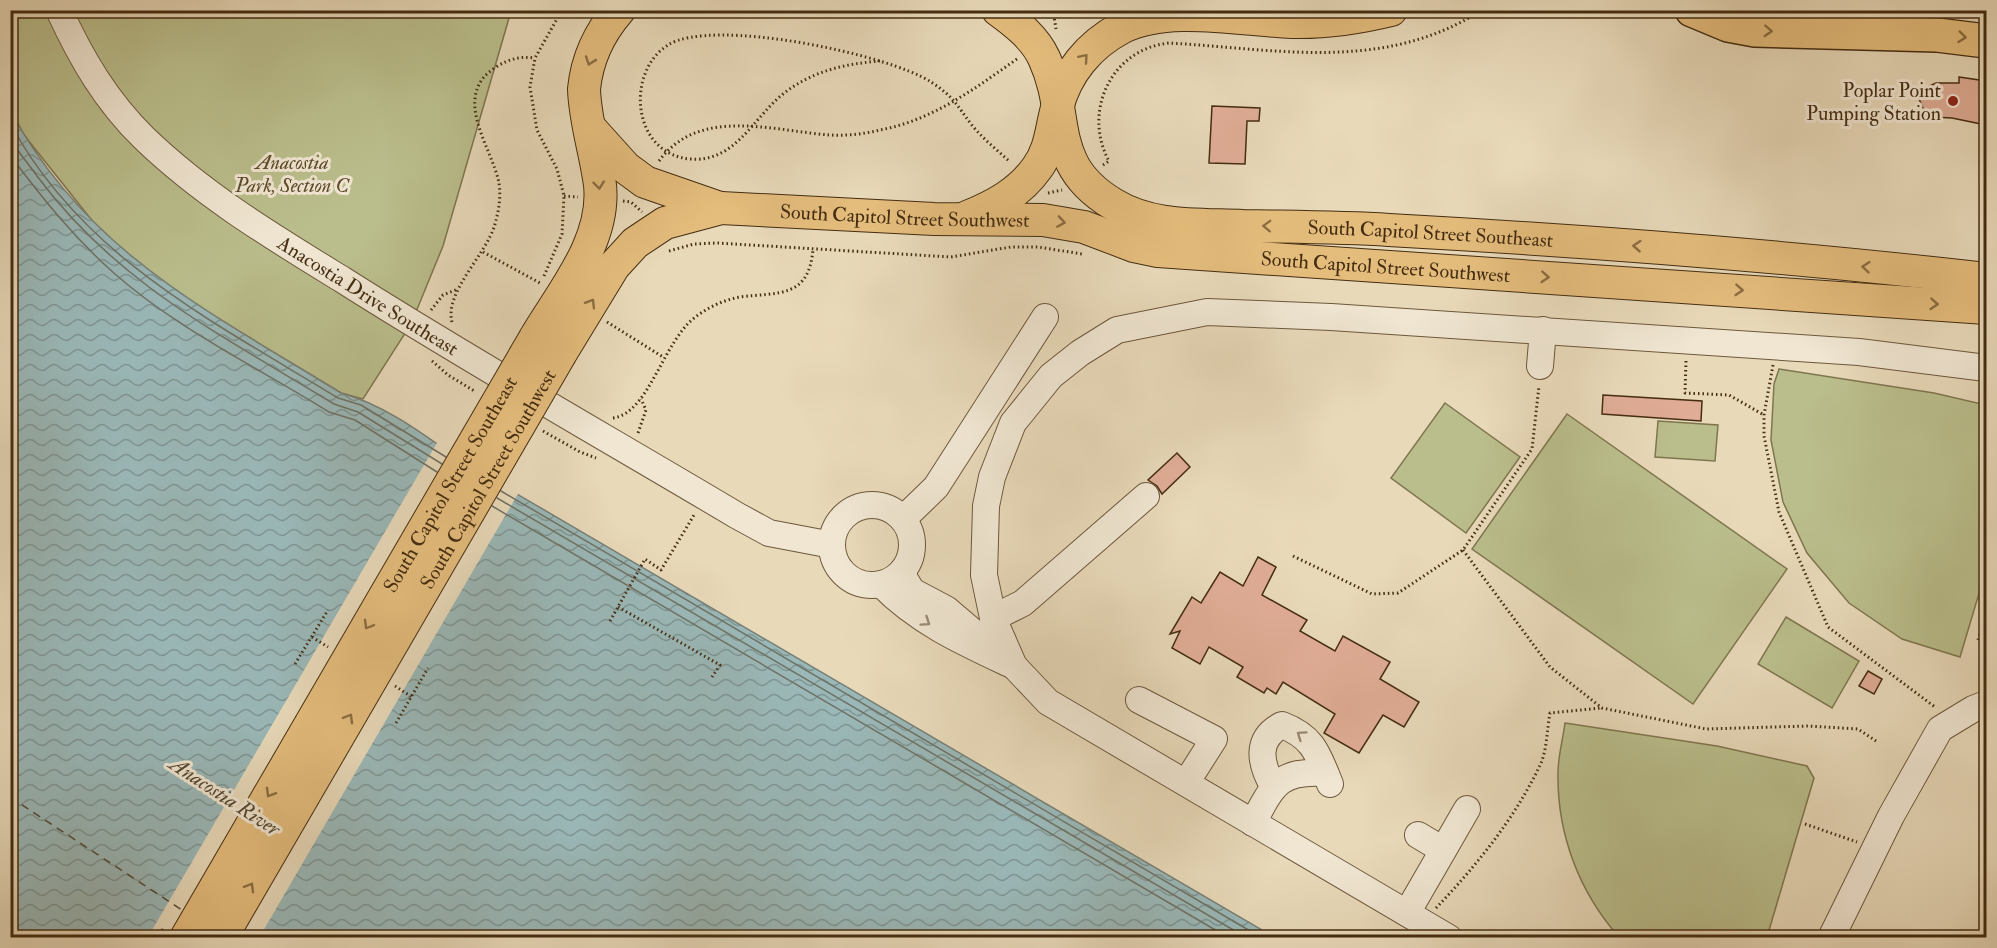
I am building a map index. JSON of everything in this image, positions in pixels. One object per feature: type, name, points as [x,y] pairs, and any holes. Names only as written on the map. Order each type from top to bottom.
[{"type":"highway","points":[[1692,10],[1728,25],[1755,30],[1937,35],[1986,40]]},
{"type":"main road","name":"South Capitol Street Southeast","points":[[998,10],[1029,36],[1043,56],[1051,79],[1066,152],[1082,180],[1122,210],[1158,222],[1385,230],[1696,250],[1986,279]]},
{"type":"main road","points":[[961,219],[997,203],[1020,188],[1029,178],[1048,149],[1066,82],[1088,52],[1115,31],[1145,19],[1170,16],[1312,22],[1356,18],[1391,10]]},
{"type":"main road","name":"South Capitol Street Southeast","points":[[186,938],[548,346],[596,228],[600,185],[584,104],[585,74],[602,34],[619,11]]},
{"type":"main road","points":[[589,127],[626,168],[645,182],[721,208]]},
{"type":"main road","name":"South Capitol Street Southwest","points":[[221,938],[548,346],[635,243],[665,224],[721,208],[1057,221],[1084,227],[1134,246],[1158,251],[1986,308]]},
{"type":"street","name":"Anacostia Drive Southeast","points":[[59,10],[78,52],[100,87],[143,137],[209,194],[411,324],[736,515],[769,532],[832,545]]},
{"type":"street","points":[[1449,938],[1419,913],[1253,823],[1048,702],[1014,666],[993,618],[984,575],[985,535],[992,477],[1013,423],[1051,376],[1080,352],[1117,330],[1207,312],[1543,330],[1859,352],[1986,368]]},
{"type":"street","points":[[903,519],[936,487],[1046,317]]},
{"type":"street","points":[[1540,366],[1543,330]]},
{"type":"street","points":[[993,618],[1023,603],[1146,496]]},
{"type":"street","points":[[882,506],[903,519],[909,529],[912,552],[891,579],[867,585],[854,580],[842,571],[835,559],[832,545],[839,522],[858,507],[882,506]]},
{"type":"street","points":[[891,579],[903,607],[936,628],[1014,666]]},
{"type":"street","points":[[1140,700],[1214,739],[1186,783]]},
{"type":"street","points":[[1831,938],[1875,849],[1940,729],[1986,704]]},
{"type":"street","points":[[1253,823],[1273,786],[1302,771],[1328,778],[1311,742],[1299,731],[1282,725],[1271,731],[1265,739],[1261,754],[1273,786]]},
{"type":"street","points":[[1419,913],[1443,850],[1467,808]]},
{"type":"street","points":[[1418,836],[1443,850]]},
{"type":"path","points":[[535,291],[553,259],[562,234],[564,196],[557,169],[537,130],[530,87],[535,58],[562,10]]},
{"type":"path","points":[[1050,34],[1056,29],[1053,10]]},
{"type":"path","points":[[1100,168],[1109,161],[1098,134],[1098,116],[1102,96],[1118,69],[1132,56],[1150,47],[1169,43],[1360,52],[1410,44],[1443,31],[1482,10]]},
{"type":"path","points":[[880,62],[839,66],[807,78],[773,102],[738,142],[713,156],[689,159],[668,151],[653,139],[645,126],[640,92],[648,65],[662,48],[675,40],[704,35],[768,39],[841,51],[880,62],[915,73],[957,101],[972,124],[1008,160]]},
{"type":"path","points":[[657,165],[668,151],[688,135],[705,129],[753,126],[852,134],[905,124],[957,101],[1019,57]]},
{"type":"path","points":[[1046,201],[1047,194],[1070,189]]},
{"type":"path","points":[[564,196],[582,197]]},
{"type":"path","points":[[631,202],[645,214]]},
{"type":"path","points":[[671,250],[694,244],[717,243],[951,257],[1011,247],[1048,248]]},
{"type":"path","points":[[483,252],[540,283]]},
{"type":"path","points":[[429,312],[443,295],[460,289]]},
{"type":"path","points":[[605,321],[663,357]]},
{"type":"path","points":[[1686,353],[1685,393],[1729,395],[1764,415]]},
{"type":"path","points":[[1774,360],[1764,415],[1764,436],[1779,512],[1828,627],[1906,683],[1952,722]]},
{"type":"path","points":[[1293,556],[1372,594],[1398,593],[1463,550],[1533,449],[1540,366]]},
{"type":"path","points":[[635,438],[645,414],[646,407],[641,399]]},
{"type":"path","points":[[610,621],[645,560],[661,570],[705,496]]},
{"type":"path","points":[[1463,550],[1550,667],[1602,708]]},
{"type":"path","points":[[618,607],[720,665],[712,677]]},
{"type":"path","points":[[296,664],[327,610]]},
{"type":"path","points":[[1978,640],[1986,613]]},
{"type":"path","points":[[312,637],[328,647]]},
{"type":"path","points":[[396,723],[428,668]]},
{"type":"path","points":[[393,686],[412,697]]},
{"type":"path","points":[[1419,913],[1471,871],[1508,820],[1542,761],[1550,713],[1602,708],[1706,729],[1808,726],[1858,729],[1876,741]]},
{"type":"path","points":[[1805,824],[1875,849]]},
{"type":"green space","name":"Anacostia Park, Section C","points":[[10,11],[511,11],[443,246],[411,324],[363,399],[341,393],[181,296],[131,258],[94,223],[24,135],[11,110]]},
{"type":"green space","points":[[1779,369],[1934,393],[1986,405],[1986,570],[1960,657],[1902,639],[1849,603],[1807,553],[1783,502],[1771,440],[1774,384]]},
{"type":"green space","points":[[1445,403],[1520,457],[1466,533],[1391,478]]},
{"type":"green space","points":[[1567,414],[1787,569],[1693,704],[1472,549]]},
{"type":"green space","points":[[1658,421],[1718,425],[1715,461],[1655,457]]},
{"type":"green space","points":[[1786,617],[1859,661],[1832,708],[1758,664]]},
{"type":"green space","points":[[1565,723],[1717,746],[1807,766],[1814,778],[1767,937],[1619,937],[1592,901],[1566,840],[1561,818],[1558,773]]},
{"type":"water","name":"Anacostia River","points":[[10,110],[41,160],[76,203],[114,241],[155,275],[199,306],[341,393],[390,413],[464,463],[1274,937],[11,937]]},
{"type":"pier","points":[[438,441],[465,461],[519,492],[259,938],[148,937]]},
{"type":"building","name":"Poplar Point Pumping Station","points":[[1959,77],[1986,81],[1986,125],[1952,118],[1932,117],[1932,114],[1923,108],[1919,99],[1923,89],[1936,83],[1959,83]]},
{"type":"building","points":[[1212,106],[1260,108],[1259,121],[1247,121],[1245,164],[1209,163]]},
{"type":"building","points":[[1603,395],[1702,401],[1701,421],[1602,414]]},
{"type":"building","points":[[1177,453],[1190,467],[1162,494],[1157,486],[1148,480]]},
{"type":"building","points":[[1258,557],[1276,567],[1262,595],[1307,620],[1300,631],[1335,651],[1343,636],[1390,662],[1380,679],[1419,702],[1404,727],[1383,715],[1359,753],[1324,733],[1335,714],[1283,682],[1276,694],[1267,688],[1264,693],[1237,677],[1243,667],[1209,647],[1200,664],[1172,648],[1180,631],[1170,634],[1192,597],[1201,603],[1220,572],[1243,586]]},
{"type":"building","points":[[1868,671],[1882,679],[1874,694],[1859,686]]},
{"type":"ferry route","points":[[10,797],[185,912]]},
{"type":"place","name":"Poplar Point Pumping Station","points":[[1953,101]]}]
